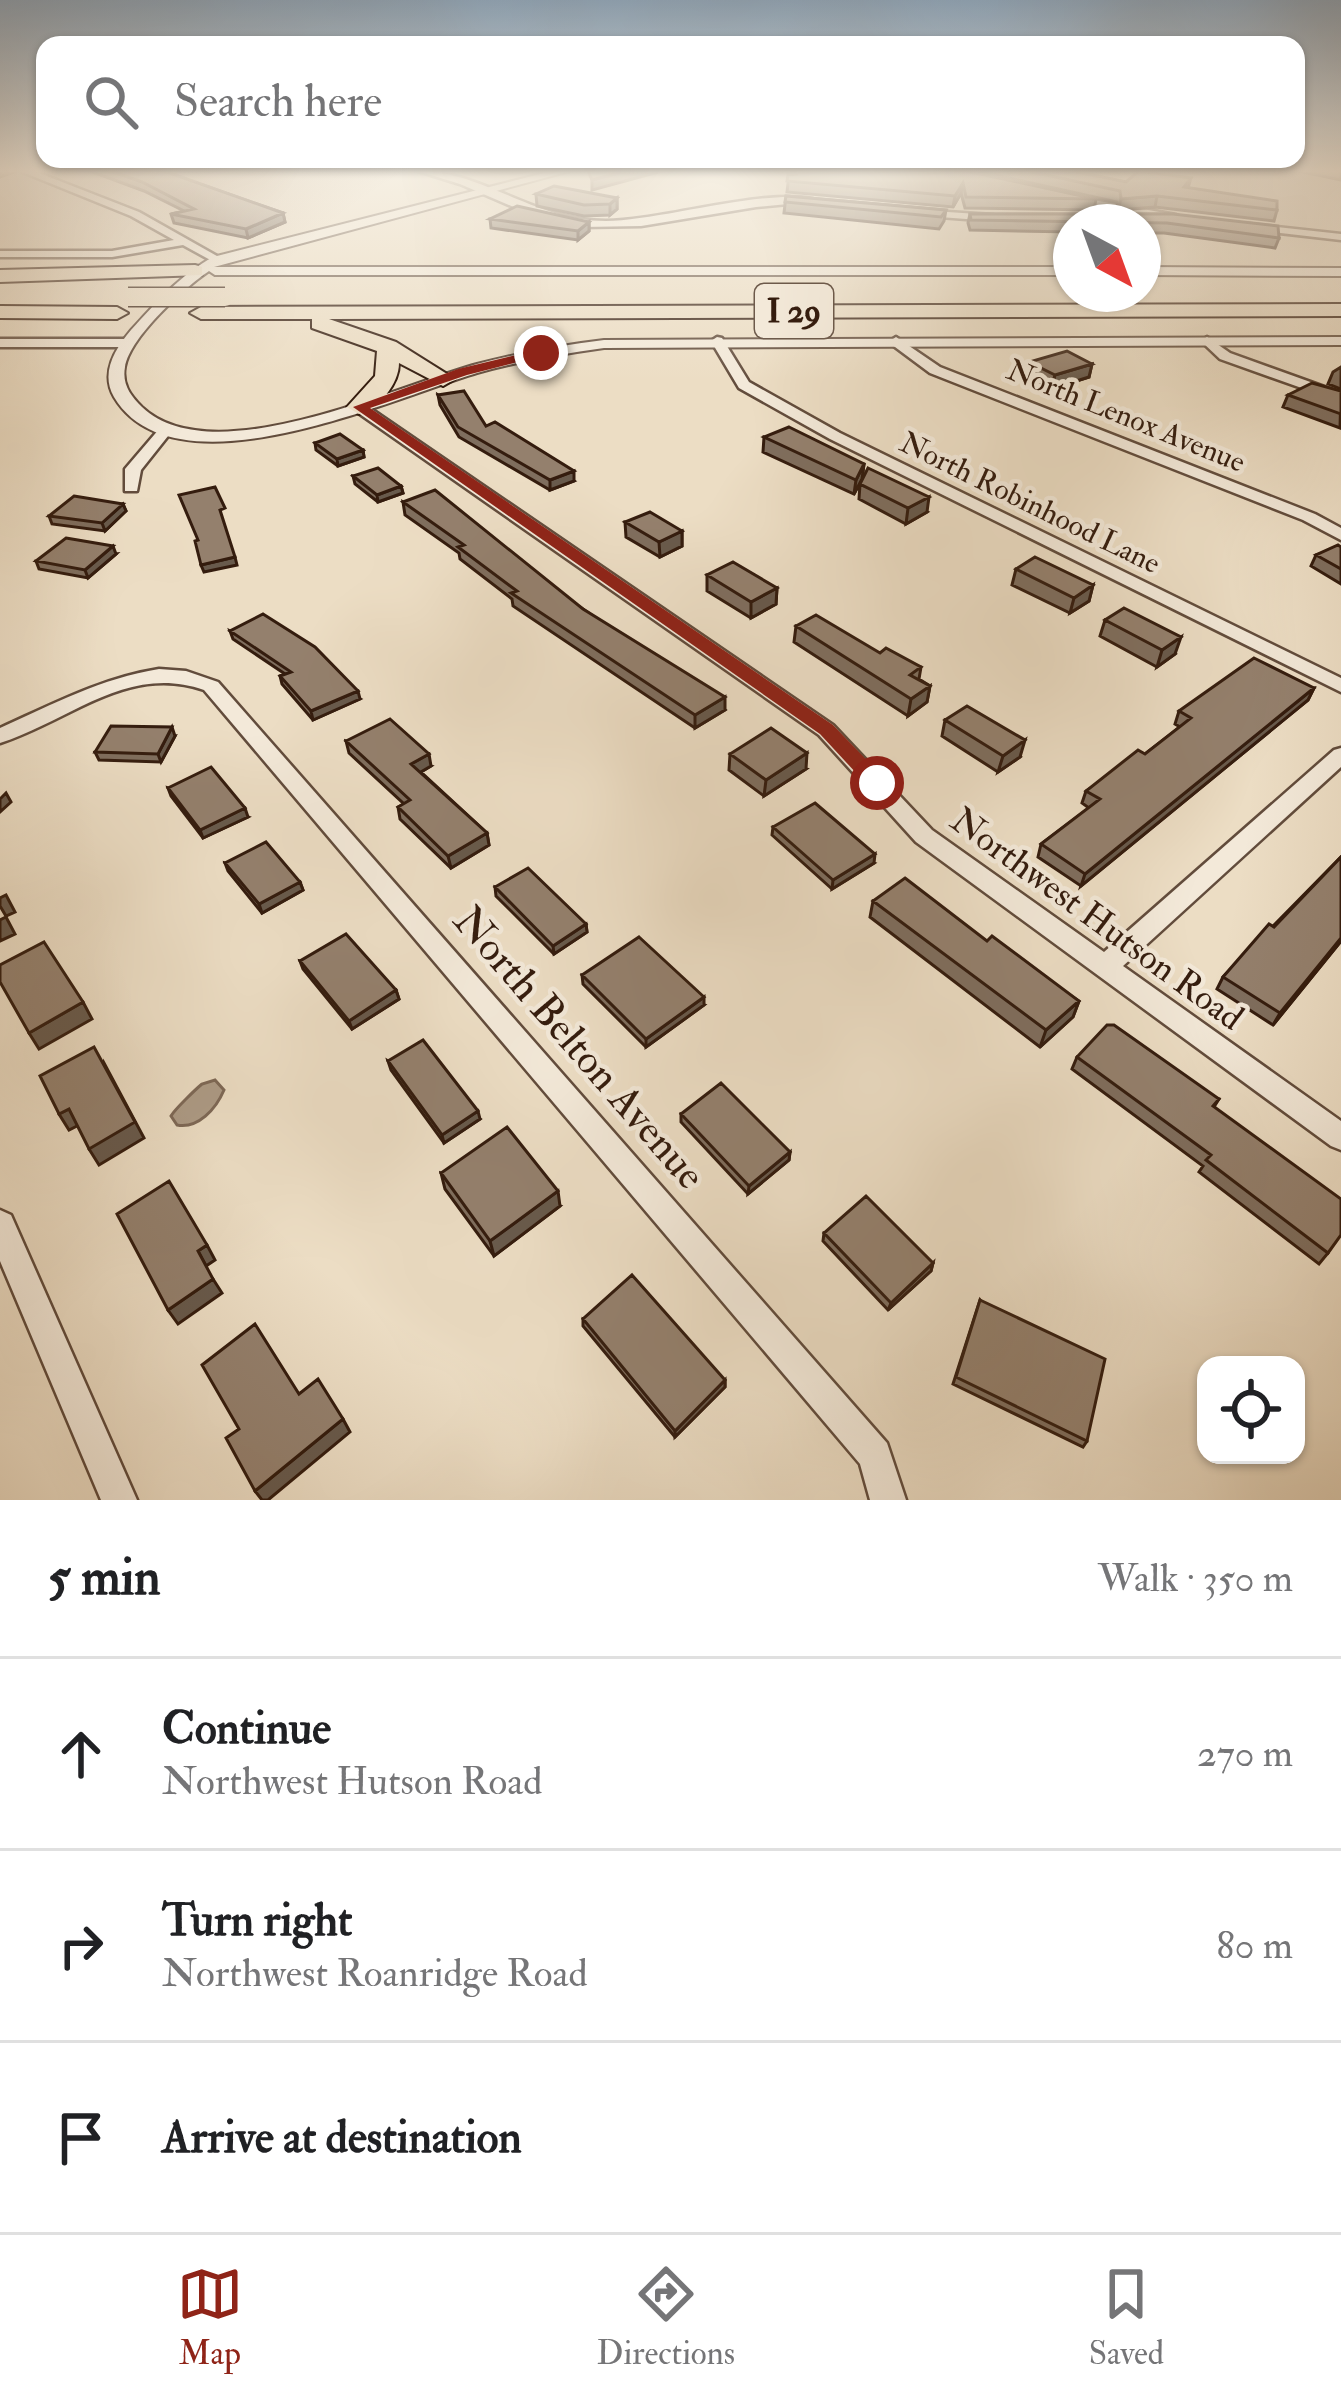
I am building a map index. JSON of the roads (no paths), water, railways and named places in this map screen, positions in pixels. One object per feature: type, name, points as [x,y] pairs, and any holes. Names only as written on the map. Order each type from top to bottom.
[{"type":"highway","points":[[0,276],[195,271]]},
{"type":"highway","name":"I 29","points":[[0,312],[225,297],[1341,296]]},
{"type":"highway","name":"I 29","points":[[0,297],[201,313],[1341,310]]},
{"type":"highway","points":[[251,312],[335,326],[388,347],[443,379]]},
{"type":"highway","points":[[359,407],[386,378],[388,347]]},
{"type":"street","points":[[292,241],[218,260],[195,271],[128,343],[118,358],[114,383],[134,417],[165,431],[237,437],[292,428],[443,379],[572,348],[717,341],[1341,341]]},
{"type":"street","points":[[0,254],[112,254],[181,242],[218,260]]},
{"type":"street","points":[[195,271],[1053,272]]},
{"type":"street","points":[[1161,272],[1341,272]]},
{"type":"street","name":"North Robinhood Lane","points":[[717,341],[744,385],[835,436],[1341,686]]},
{"type":"street","name":"North Lenox Avenue","points":[[896,341],[935,370],[1309,518],[1341,535]]},
{"type":"street","points":[[1207,341],[1225,356],[1341,398]]},
{"type":"street","points":[[0,343],[128,343]]},
{"type":"street","name":"Northwest Hutson Road","points":[[359,407],[826,730],[924,836],[1341,1138]]},
{"type":"street","points":[[131,488],[133,469],[165,431]]},
{"type":"street","name":"North Belton Avenue","points":[[0,736],[132,680],[179,676],[212,686],[875,1455],[888,1500]]},
{"type":"street","points":[[1107,965],[1341,755]]},
{"type":"street","points":[[0,1225],[118,1500]]}]
